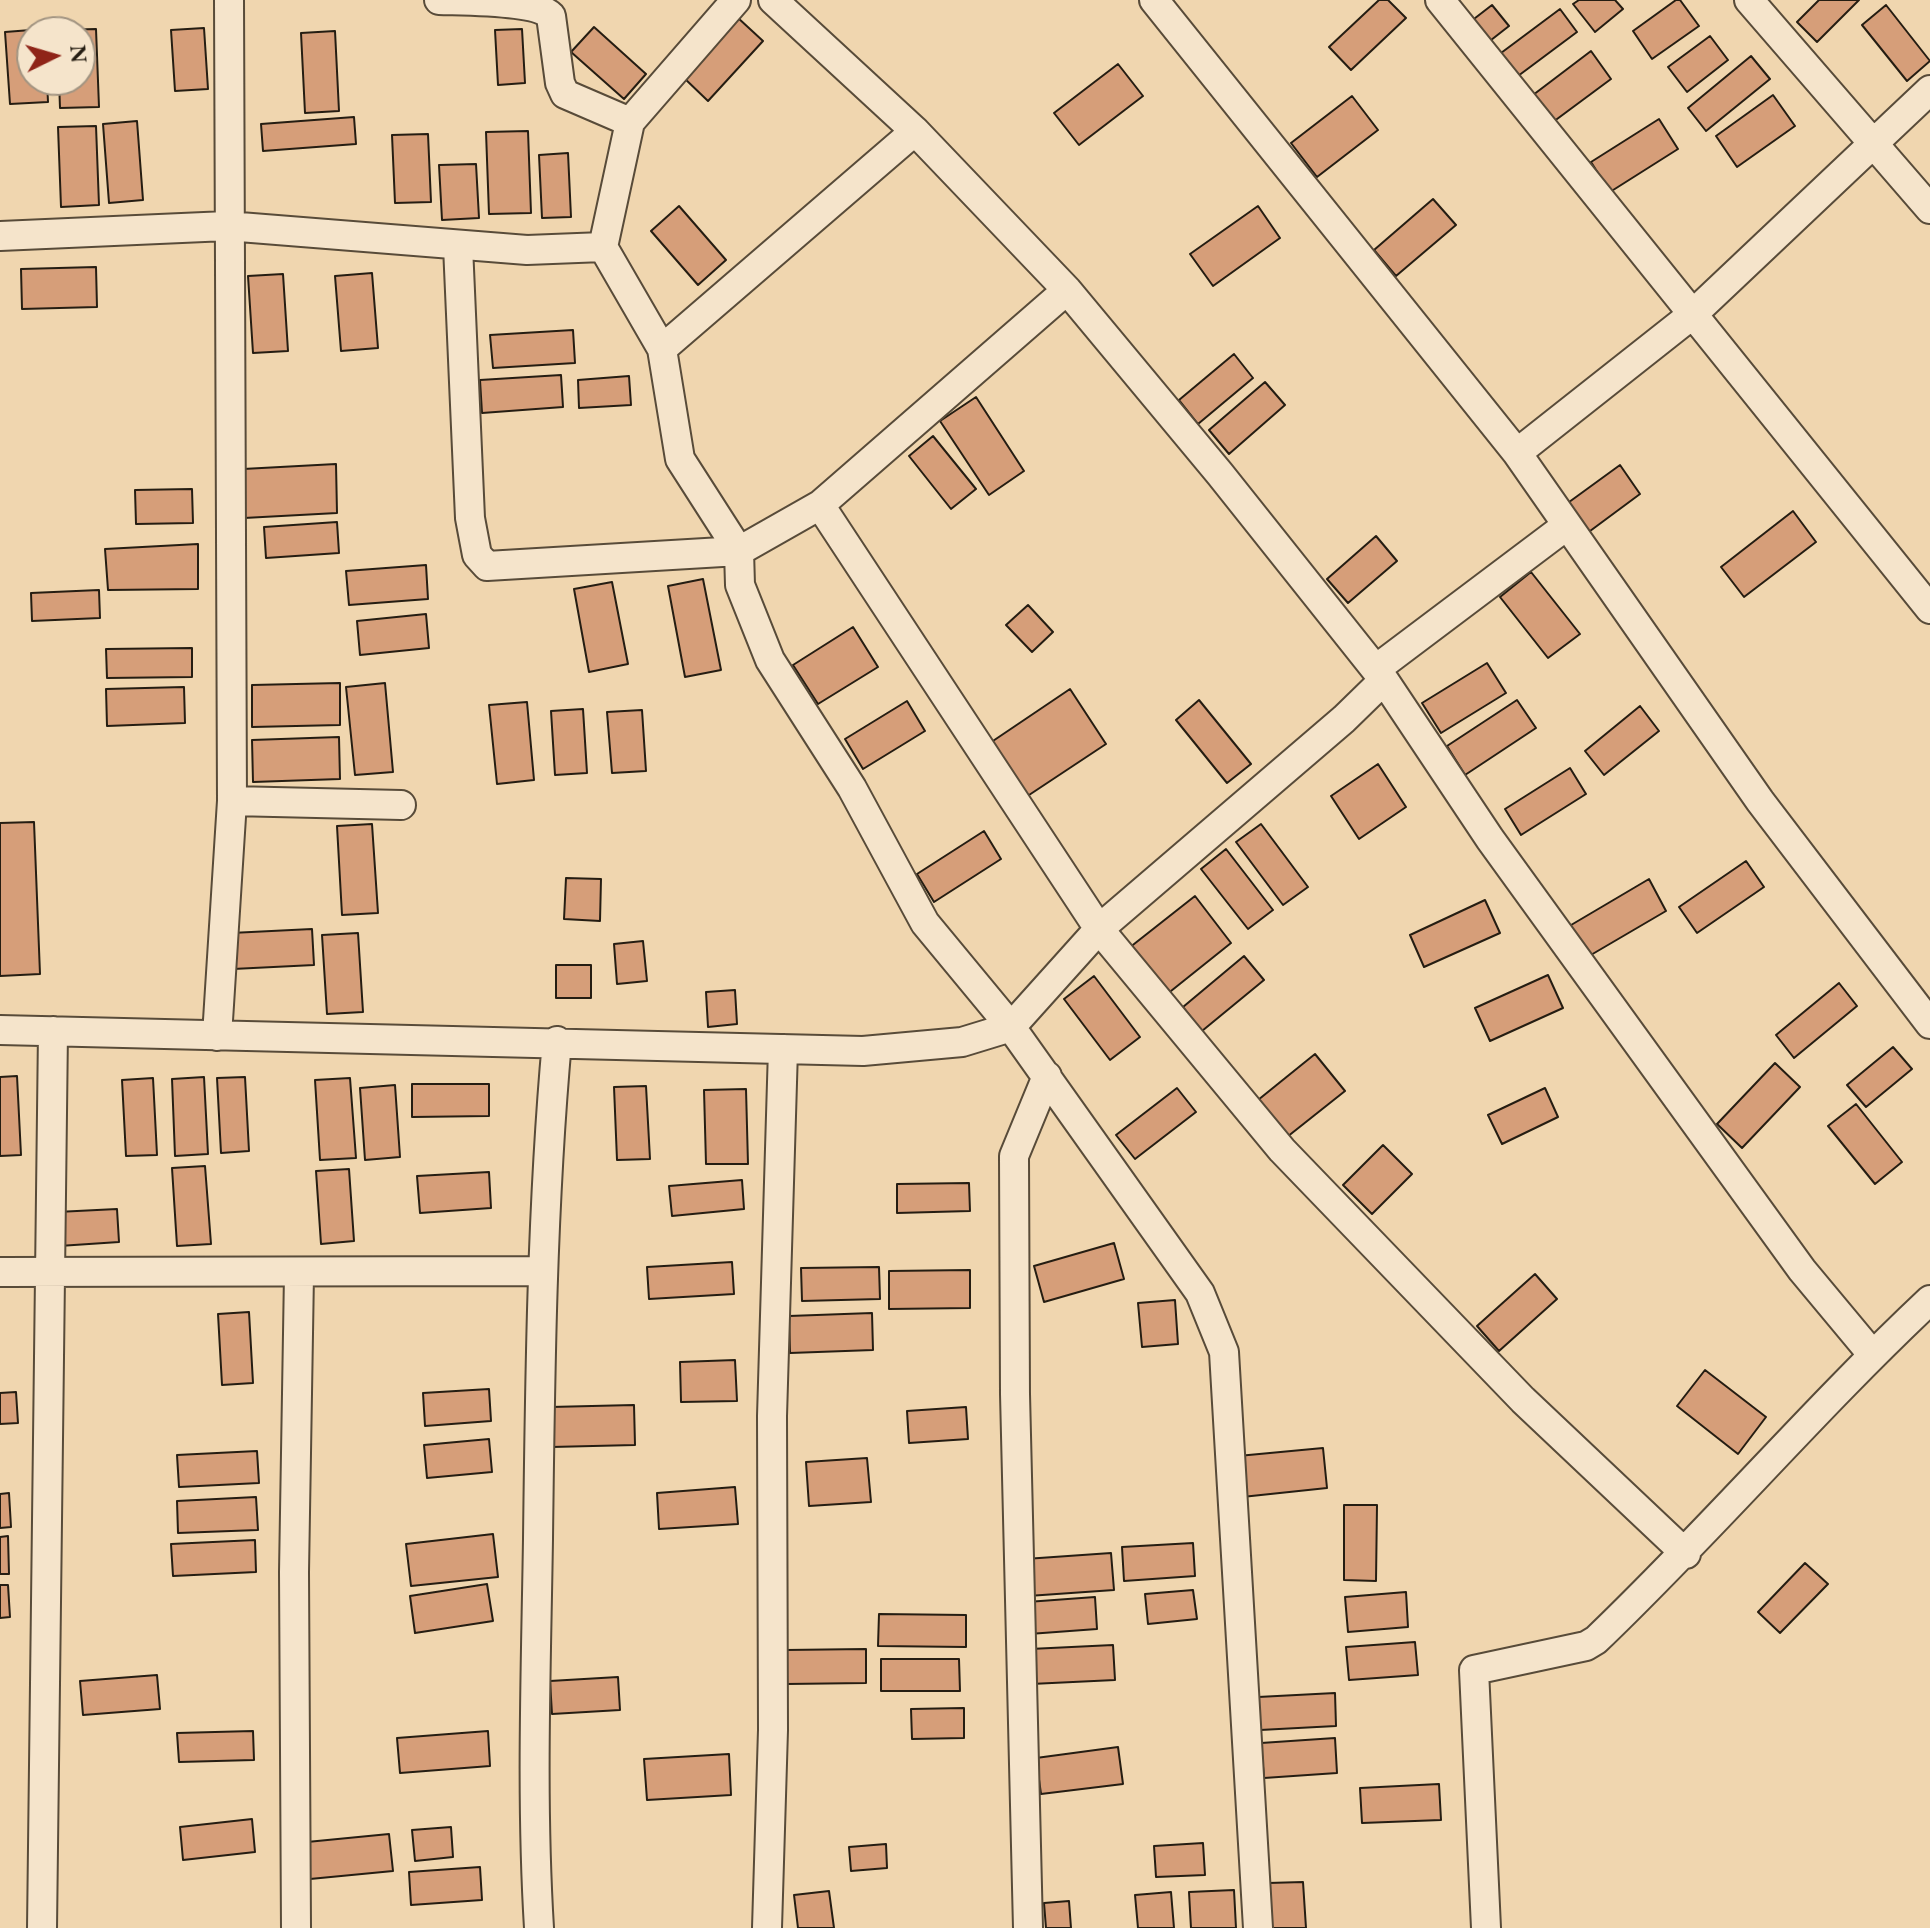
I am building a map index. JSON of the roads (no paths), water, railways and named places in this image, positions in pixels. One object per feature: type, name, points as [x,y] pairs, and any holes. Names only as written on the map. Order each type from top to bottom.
[{"type":"street","points":[[217,1036],[232,801],[233,592],[227,226],[229,0]]},
{"type":"street","points":[[439,0],[522,4],[547,11],[551,16],[560,83],[565,94],[630,122]]},
{"type":"street","points":[[736,0],[630,122],[603,247],[662,349],[680,459],[739,551],[740,585],[770,660],[852,788],[925,923],[1011,1027],[1200,1293],[1224,1352],[1258,1928]]},
{"type":"street","points":[[773,0],[915,131],[1067,290],[1380,674],[1499,852],[1802,1270],[1872,1354]]},
{"type":"street","points":[[1154,0],[1517,453],[1760,801],[1930,1024]]},
{"type":"street","points":[[1440,0],[1780,427],[1930,609]]},
{"type":"street","points":[[1749,0],[1930,209]]},
{"type":"street","points":[[1517,453],[1693,314],[1930,90]]},
{"type":"street","points":[[662,349],[915,131]]},
{"type":"street","points":[[0,236],[227,226],[527,250],[603,247]]},
{"type":"street","points":[[458,246],[470,518],[480,561],[487,566],[739,551],[820,505],[1067,290]]},
{"type":"street","points":[[820,505],[1099,929],[1282,1150],[1523,1400],[1686,1554]]},
{"type":"street","points":[[0,1030],[557,1041],[863,1051],[962,1042],[1011,1027],[1099,929],[1344,719],[1380,674],[1566,526]]},
{"type":"street","points":[[232,801],[401,805]]},
{"type":"street","points":[[42,1928],[53,1031]]},
{"type":"street","points":[[539,1928],[534,1769],[541,1271],[546,1162],[557,1041]]},
{"type":"street","points":[[767,1928],[773,1730],[772,1416],[783,1049]]},
{"type":"street","points":[[1028,1928],[1015,1394],[1014,1156],[1047,1076]]},
{"type":"street","points":[[0,1272],[299,1274],[541,1271]]},
{"type":"street","points":[[296,1928],[294,1572],[299,1274]]},
{"type":"street","points":[[1486,1928],[1471,1674],[1477,1669],[1586,1646],[1686,1554],[1872,1354],[1930,1300]]}]
